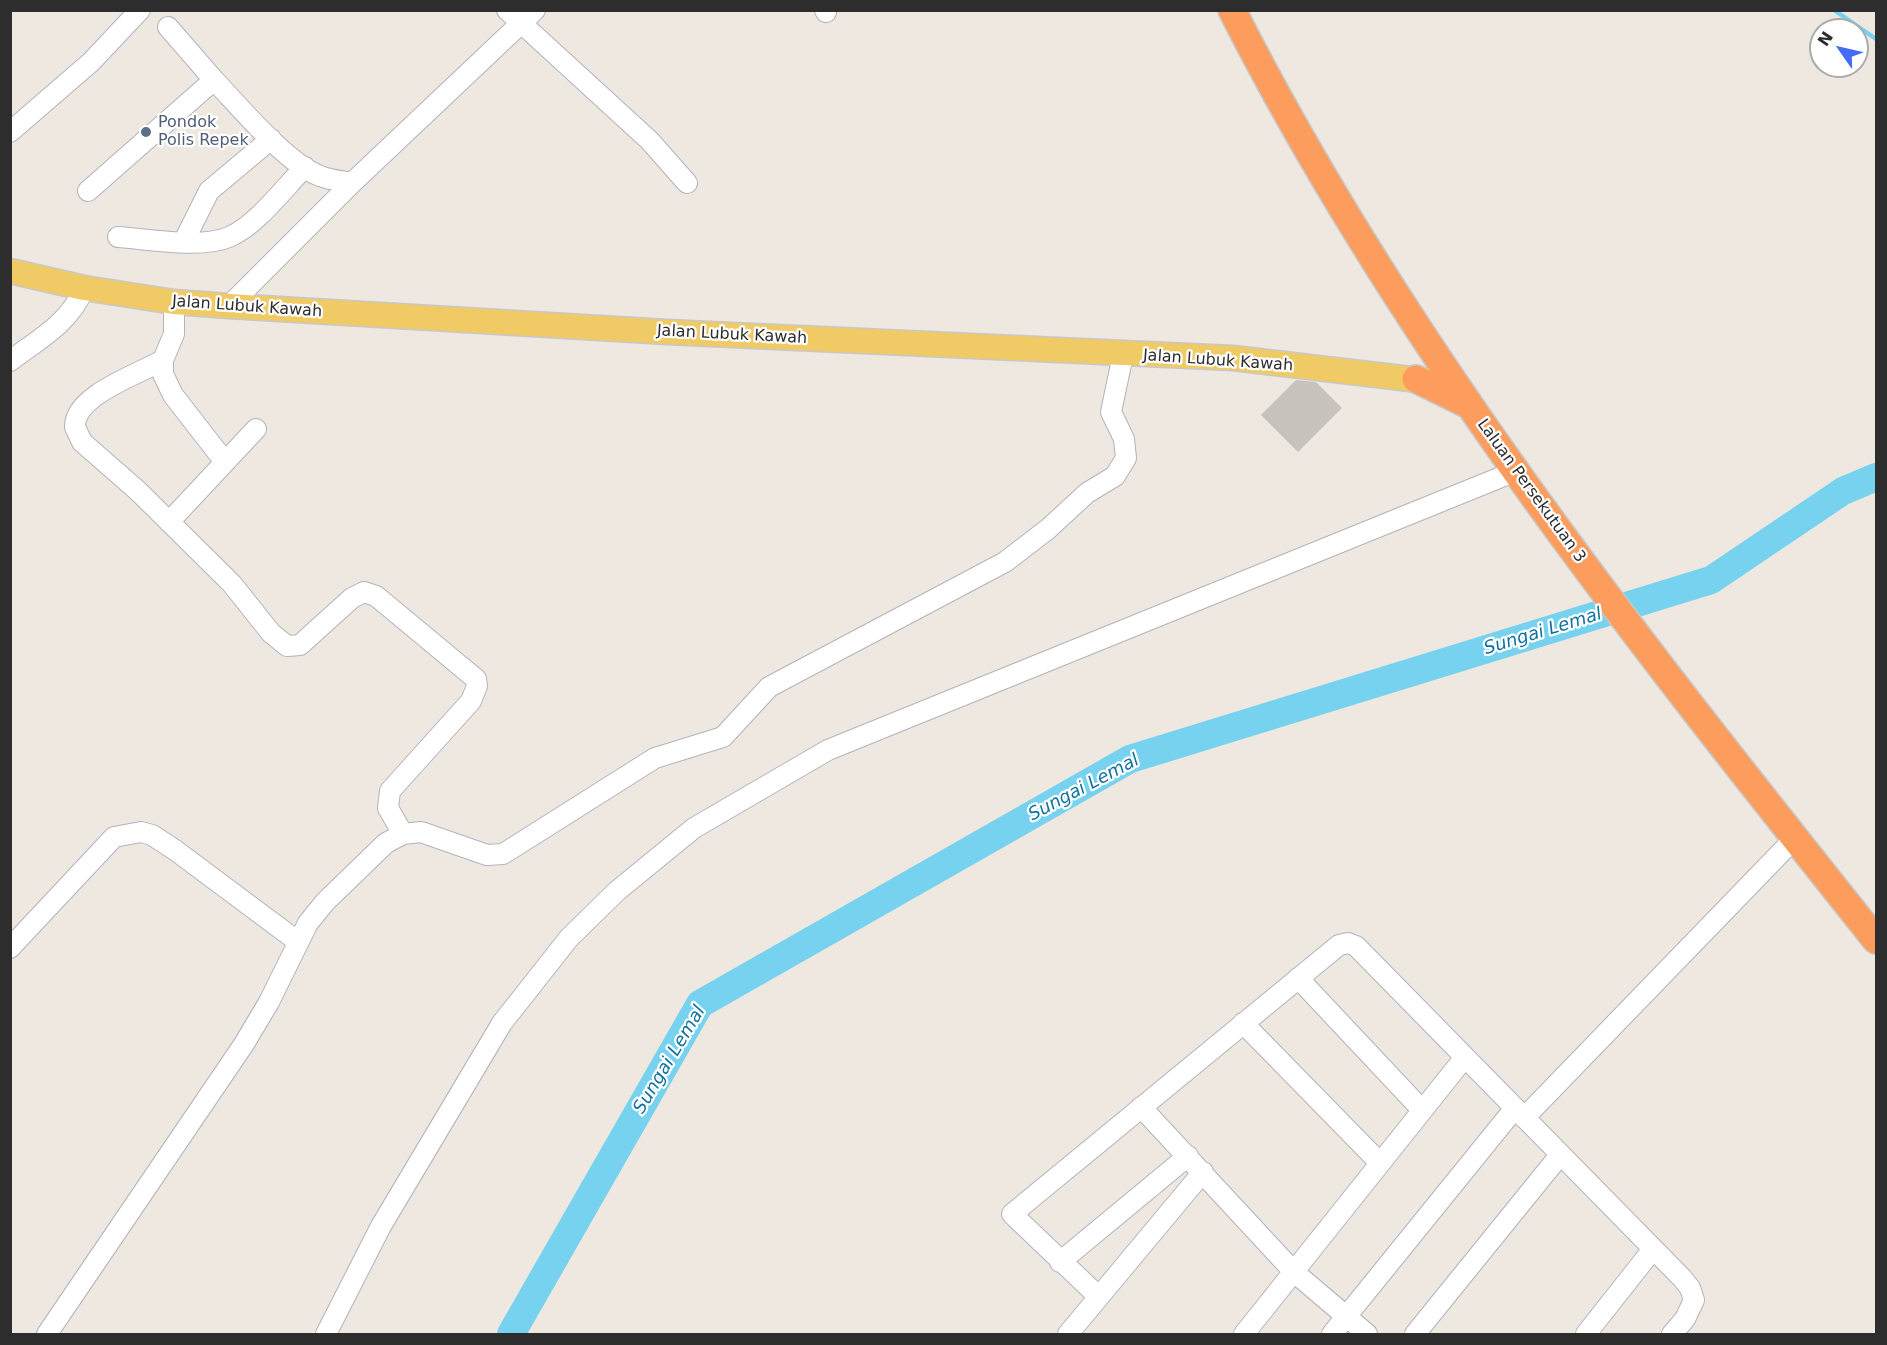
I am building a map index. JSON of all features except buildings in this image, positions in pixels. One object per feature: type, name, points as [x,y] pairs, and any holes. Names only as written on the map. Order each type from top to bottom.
[{"type":"highway","name":"Laluan Persekutuan 3","points":[[1232,10],[1302,143],[1463,395],[1542,508],[1748,778],[1876,940]]},
{"type":"highway","points":[[1416,379],[1424,376],[1431,365],[1434,351]]},
{"type":"highway","points":[[1416,379],[1463,395]]},
{"type":"main road","name":"Jalan Lubuk Kawah","points":[[10,271],[84,288],[174,302],[655,332],[1123,355],[1233,358],[1416,379]]},
{"type":"street","points":[[10,132],[91,62],[140,10]]},
{"type":"street","points":[[229,306],[514,17],[535,10]]},
{"type":"street","points":[[514,17],[650,141],[687,183]]},
{"type":"street","points":[[168,27],[214,80],[271,139],[305,167],[320,176],[352,183]]},
{"type":"street","points":[[88,191],[214,80]]},
{"type":"street","points":[[183,241],[209,191],[271,139]]},
{"type":"street","points":[[117,237],[183,241],[221,240],[241,230],[305,167]]},
{"type":"street","points":[[10,361],[64,321],[77,306],[84,288]]},
{"type":"street","points":[[174,302],[174,334],[163,360],[163,374],[173,395],[225,462]]},
{"type":"street","points":[[47,1335],[244,1044],[269,1002],[297,941],[325,902],[387,843],[403,834],[421,832],[487,855],[503,854],[649,761],[723,737],[769,687],[1005,562],[1048,529],[1087,493],[1105,483],[1121,468],[1127,451],[1111,412],[1112,397],[1121,376],[1123,355]]},
{"type":"street","points":[[163,360],[85,404],[77,413],[75,427],[82,442],[232,584],[271,633],[287,645],[300,645],[352,598],[364,592],[376,596],[476,679],[476,693],[471,701],[390,791],[388,808],[403,834]]},
{"type":"street","points":[[169,522],[256,429]]},
{"type":"street","points":[[326,1335],[381,1226],[502,1023],[569,938],[617,891],[694,828],[828,750],[1516,471]]},
{"type":"street","points":[[10,948],[114,837],[141,832],[152,835],[175,850],[297,941]]},
{"type":"street","points":[[1332,1335],[1520,1113],[1795,838]]},
{"type":"street","points":[[1099,1297],[1012,1214],[1298,978],[1339,945],[1348,943],[1356,946],[1690,1288],[1694,1300],[1690,1311],[1672,1335]]},
{"type":"street","points":[[1298,978],[1422,1110]]},
{"type":"street","points":[[1243,1023],[1380,1163]]},
{"type":"street","points":[[1244,1335],[1465,1057]]},
{"type":"street","points":[[1141,1107],[1294,1272],[1367,1335]]},
{"type":"street","points":[[1415,1335],[1560,1155]]},
{"type":"street","points":[[1060,1262],[1188,1156]]},
{"type":"street","points":[[1068,1335],[1203,1172]]},
{"type":"street","points":[[1586,1335],[1653,1249]]},
{"type":"waterway","points":[[1834,10],[1876,39]]},
{"type":"waterway","name":"Sungai Lemal","points":[[511,1334],[700,1004],[1130,759],[1711,580],[1843,491],[1876,477]]},
{"type":"place","name":"Pondok Polis Repek","points":[[146,132]]}]
